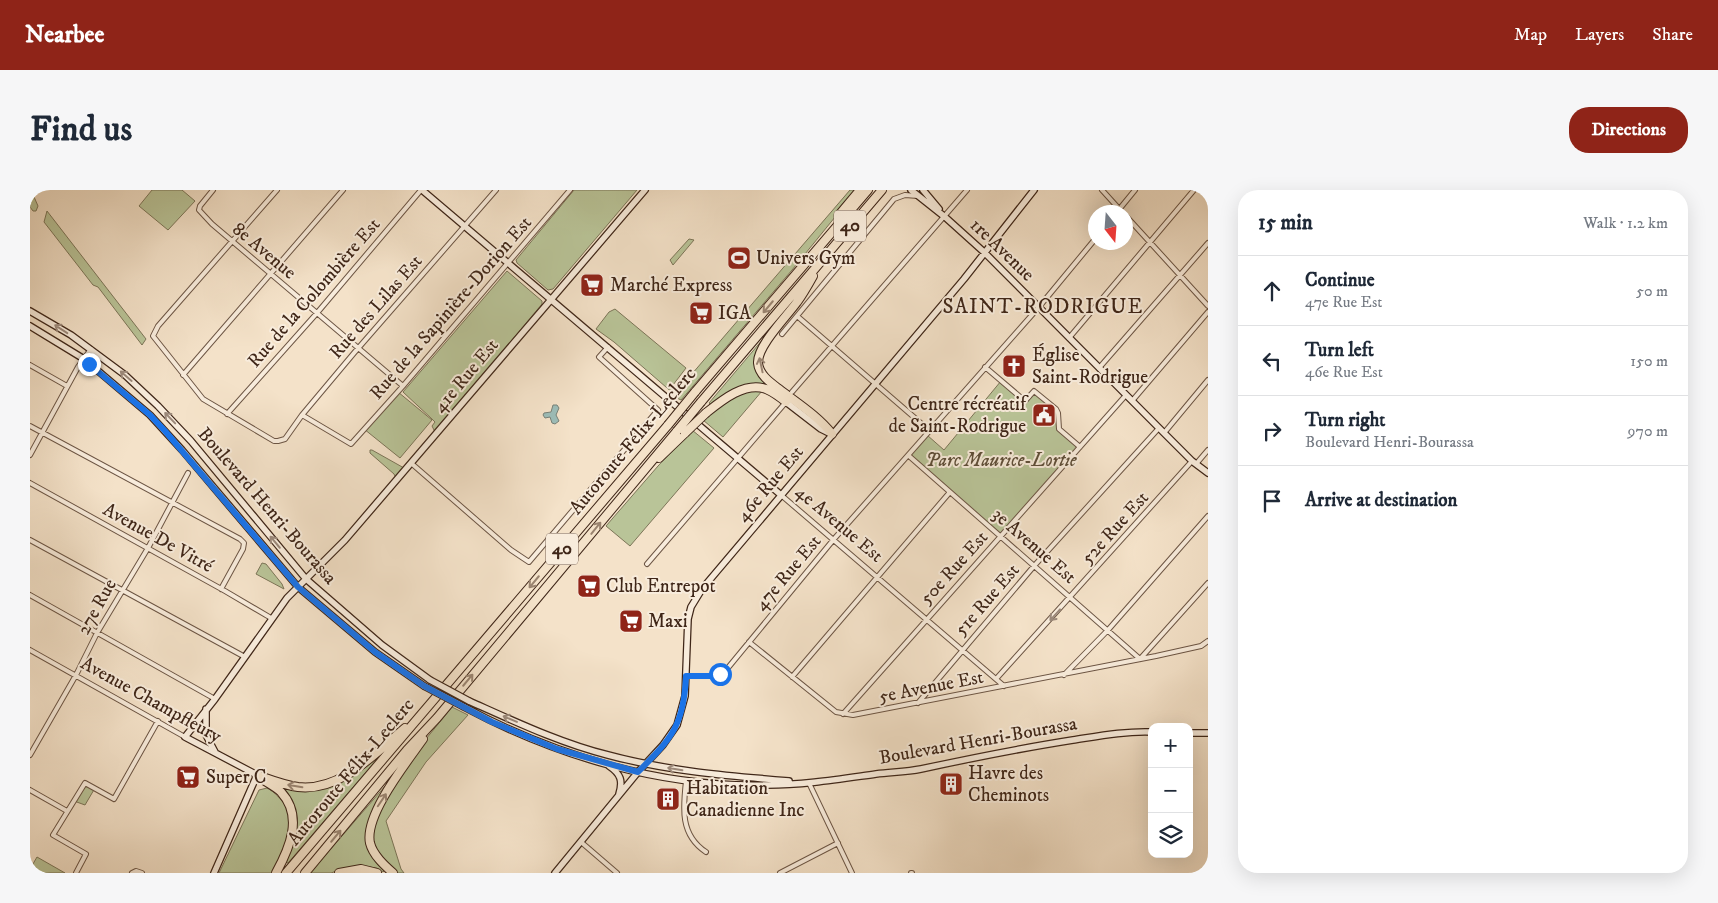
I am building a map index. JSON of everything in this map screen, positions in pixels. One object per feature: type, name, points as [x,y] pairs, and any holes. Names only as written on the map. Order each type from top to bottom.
[{"type":"highway","points":[[780,293],[792,272],[860,190]]},
{"type":"highway","name":"Autoroute Félix-Leclerc","points":[[286,873],[868,190]]},
{"type":"highway","name":"Autoroute Félix-Leclerc","points":[[304,873],[407,750],[437,718],[700,402],[881,191]]},
{"type":"highway","points":[[820,262],[798,301],[759,354],[758,363],[762,374],[771,383],[823,423],[832,434]]},
{"type":"highway","points":[[646,468],[670,449],[723,399],[740,391],[764,388],[786,402]]},
{"type":"highway","points":[[257,776],[309,788],[334,781],[358,768],[423,712]]},
{"type":"highway","points":[[393,873],[379,859],[370,844],[370,824],[377,808],[437,718]]},
{"type":"highway","points":[[257,776],[281,792],[288,803],[292,816],[291,842],[276,873]]},
{"type":"highway","points":[[339,873],[361,869],[377,873]]},
{"type":"street","name":"8e Avenue","points":[[214,190],[200,206],[200,213],[404,386]]},
{"type":"street","points":[[227,414],[203,399],[153,336],[158,326],[277,190]]},
{"type":"street","points":[[183,375],[343,190]]},
{"type":"street","name":"4e Avenue Est","points":[[422,190],[878,576],[1004,686]]},
{"type":"street","name":"Rue de la Colombière Est","points":[[227,414],[317,313],[422,190]]},
{"type":"street","name":"Rue des Lilas Est","points":[[227,414],[274,441],[284,439],[358,348],[496,190]]},
{"type":"street","name":"Rue de la Sapinière-Dorion Est","points":[[302,415],[351,444],[404,386],[570,190]]},
{"type":"street","name":"41e Rue Est","points":[[185,737],[215,699],[271,618],[298,587],[345,540],[645,190]]},
{"type":"street","name":"1re Avenue","points":[[911,190],[985,253],[1161,431],[1208,473]]},
{"type":"street","name":"1re Avenue","points":[[923,190],[945,217]]},
{"type":"street","points":[[792,392],[967,190]]},
{"type":"street","name":"46e Rue Est","points":[[555,873],[678,725],[684,706],[688,619],[695,599],[781,494],[985,253],[1034,190]]},
{"type":"street","points":[[1102,190],[1114,205]]},
{"type":"street","points":[[1124,205],[1135,190]]},
{"type":"street","points":[[1069,338],[1194,190]]},
{"type":"street","points":[[782,334],[894,199],[905,195],[918,196]]},
{"type":"street","points":[[1133,224],[1208,306]]},
{"type":"street","points":[[1099,368],[1208,242]]},
{"type":"street","name":"47e Rue Est","points":[[686,676],[709,676],[720,674],[727,669],[834,539],[1039,307],[1088,248]]},
{"type":"street","name":"Boulevard Henri-Bourassa","points":[[30,310],[56,325],[125,375],[176,424],[306,580],[382,645],[430,680],[469,701],[558,738],[606,755],[704,774],[809,782]]},
{"type":"street","points":[[1132,401],[1208,312]]},
{"type":"street","points":[[797,316],[930,431]]},
{"type":"street","name":"Boulevard Henri-Bourassa","points":[[30,326],[84,360],[123,392],[165,431],[298,587],[375,652],[424,686],[492,722],[557,749],[638,772],[686,781],[767,786],[911,770],[1011,750],[1107,734],[1148,732]]},
{"type":"street","points":[[411,463],[510,550],[529,562],[658,410],[599,358],[608,347]]},
{"type":"street","points":[[30,455],[67,386],[91,349]]},
{"type":"street","points":[[30,365],[67,386]]},
{"type":"street","points":[[985,368],[1024,401],[1034,391],[1056,409],[1060,429],[1080,447]]},
{"type":"street","name":"51e Rue Est","points":[[918,703],[1034,566],[1208,380]]},
{"type":"street","name":"50e Rue Est","points":[[843,714],[1126,395]]},
{"type":"street","points":[[647,564],[786,402],[821,429],[832,434]]},
{"type":"street","points":[[30,426],[240,539],[244,543],[243,549],[221,589]]},
{"type":"street","name":"52e Rue Est","points":[[996,679],[1194,462],[1208,450]]},
{"type":"street","name":"3e Avenue Est","points":[[909,456],[1140,659]]},
{"type":"street","name":"27e Rue","points":[[30,755],[76,676],[121,591],[148,548],[188,473]]},
{"type":"street","name":"Avenue De Vitré","points":[[30,483],[271,618]]},
{"type":"street","points":[[792,678],[950,492]]},
{"type":"street","points":[[1064,675],[1108,630],[1208,516]]},
{"type":"street","points":[[30,540],[245,657]]},
{"type":"street","points":[[1140,659],[1208,583]]},
{"type":"street","points":[[30,596],[215,699]]},
{"type":"street","name":"5e Avenue Est","points":[[843,714],[853,715],[872,712],[1064,675],[1201,646],[1208,641]]},
{"type":"street","points":[[749,642],[836,712],[843,714]]},
{"type":"street","points":[[30,657],[31,651]]},
{"type":"street","name":"Avenue Champfleury","points":[[31,651],[257,776]]},
{"type":"street","points":[[206,709],[206,735],[215,752]]},
{"type":"street","points":[[76,873],[86,854],[53,835],[85,783],[114,799],[158,721]]},
{"type":"street","points":[[1193,733],[1208,733]]},
{"type":"street","points":[[606,764],[621,777],[619,796]]},
{"type":"street","points":[[214,873],[257,776]]},
{"type":"street","points":[[686,781],[683,809],[685,822],[696,846],[706,852]]},
{"type":"street","points":[[809,782],[852,873]]},
{"type":"street","points":[[30,790],[67,812]]},
{"type":"street","points":[[581,842],[617,873]]},
{"type":"street","points":[[780,873],[838,843]]},
{"type":"street","points":[[132,873],[136,871],[142,873]]},
{"type":"green space","points":[[31,190],[38,206],[36,211],[33,211],[30,207]]},
{"type":"green space","points":[[152,190],[182,190],[195,201],[168,230],[139,206]]},
{"type":"green space","points":[[574,190],[637,190],[553,289],[548,290],[517,263],[516,260]]},
{"type":"green space","points":[[850,190],[857,190],[792,270],[681,400],[677,398],[679,389]]},
{"type":"green space","points":[[47,211],[146,339],[142,345],[98,287],[93,285],[44,222]]},
{"type":"green space","points":[[689,239],[694,240],[673,265],[670,260]]},
{"type":"green space","points":[[507,271],[542,301],[542,304],[435,432],[432,426],[435,422],[403,392]]},
{"type":"green space","points":[[615,309],[686,368],[673,385],[676,388],[674,394],[614,342],[596,329],[609,312]]},
{"type":"green space","points":[[769,332],[757,363],[777,391],[766,386],[748,384],[731,391],[711,405],[709,403]]},
{"type":"green space","name":"Parc Maurice-Lortie","points":[[1001,381],[1024,401],[1034,391],[1056,409],[1060,429],[1080,447],[1001,536],[909,456],[927,435],[944,450]]},
{"type":"green space","points":[[752,390],[762,391],[723,437],[703,420],[732,398]]},
{"type":"green space","points":[[398,392],[432,420],[400,458],[364,429]]},
{"type":"green space","points":[[692,430],[714,448],[630,546],[606,526]]},
{"type":"green space","points":[[370,450],[404,468],[396,478],[370,453]]},
{"type":"green space","points":[[262,563],[266,564],[284,589],[256,574]]},
{"type":"green space","points":[[452,707],[468,715],[426,762],[386,821],[401,869],[404,873],[397,873],[375,848],[372,834],[375,816],[417,750]]},
{"type":"green space","points":[[384,751],[288,863],[285,862],[295,819],[272,782],[316,789]]},
{"type":"green space","points":[[392,778],[367,835],[386,869],[383,872],[377,868],[361,866],[345,868],[331,873],[310,873]]},
{"type":"green space","points":[[83,785],[95,788],[85,805],[74,801]]},
{"type":"green space","points":[[267,788],[282,801],[291,819],[291,832],[288,842],[274,873],[219,873],[259,790]]},
{"type":"green space","points":[[37,857],[65,873],[30,873],[30,869]]},
{"type":"water","points":[[553,405],[557,405],[559,408],[556,415],[559,421],[555,424],[552,423],[550,417],[545,418],[543,415],[544,413],[551,412]]},
{"type":"place","name":"Univers Gym","points":[[739,258]]},
{"type":"place","name":"Marché Express","points":[[592,285]]},
{"type":"place","name":"IGA","points":[[701,313]]},
{"type":"place","name":"Église Saint-Rodrigue","points":[[1014,366]]},
{"type":"place","name":"Centre récréatif de Saint-Rodrigue","points":[[1044,415]]},
{"type":"place","name":"Club Entrepot","points":[[589,586]]},
{"type":"place","name":"Maxi","points":[[631,621]]},
{"type":"place","name":"Super C","points":[[188,777]]},
{"type":"place","name":"Havre des Cheminots","points":[[951,784]]},
{"type":"place","name":"Habitation Canadienne Inc","points":[[668,799]]},
{"type":"district","name":"SAINT-RODRIGUE","points":[[1043,307]]},
{"type":"route","points":[[89,364],[150,415],[298,587],[327,613],[375,652],[424,686],[492,722],[557,749],[638,772],[663,745],[678,725],[684,706],[686,676],[714,676],[720,674]]}]
